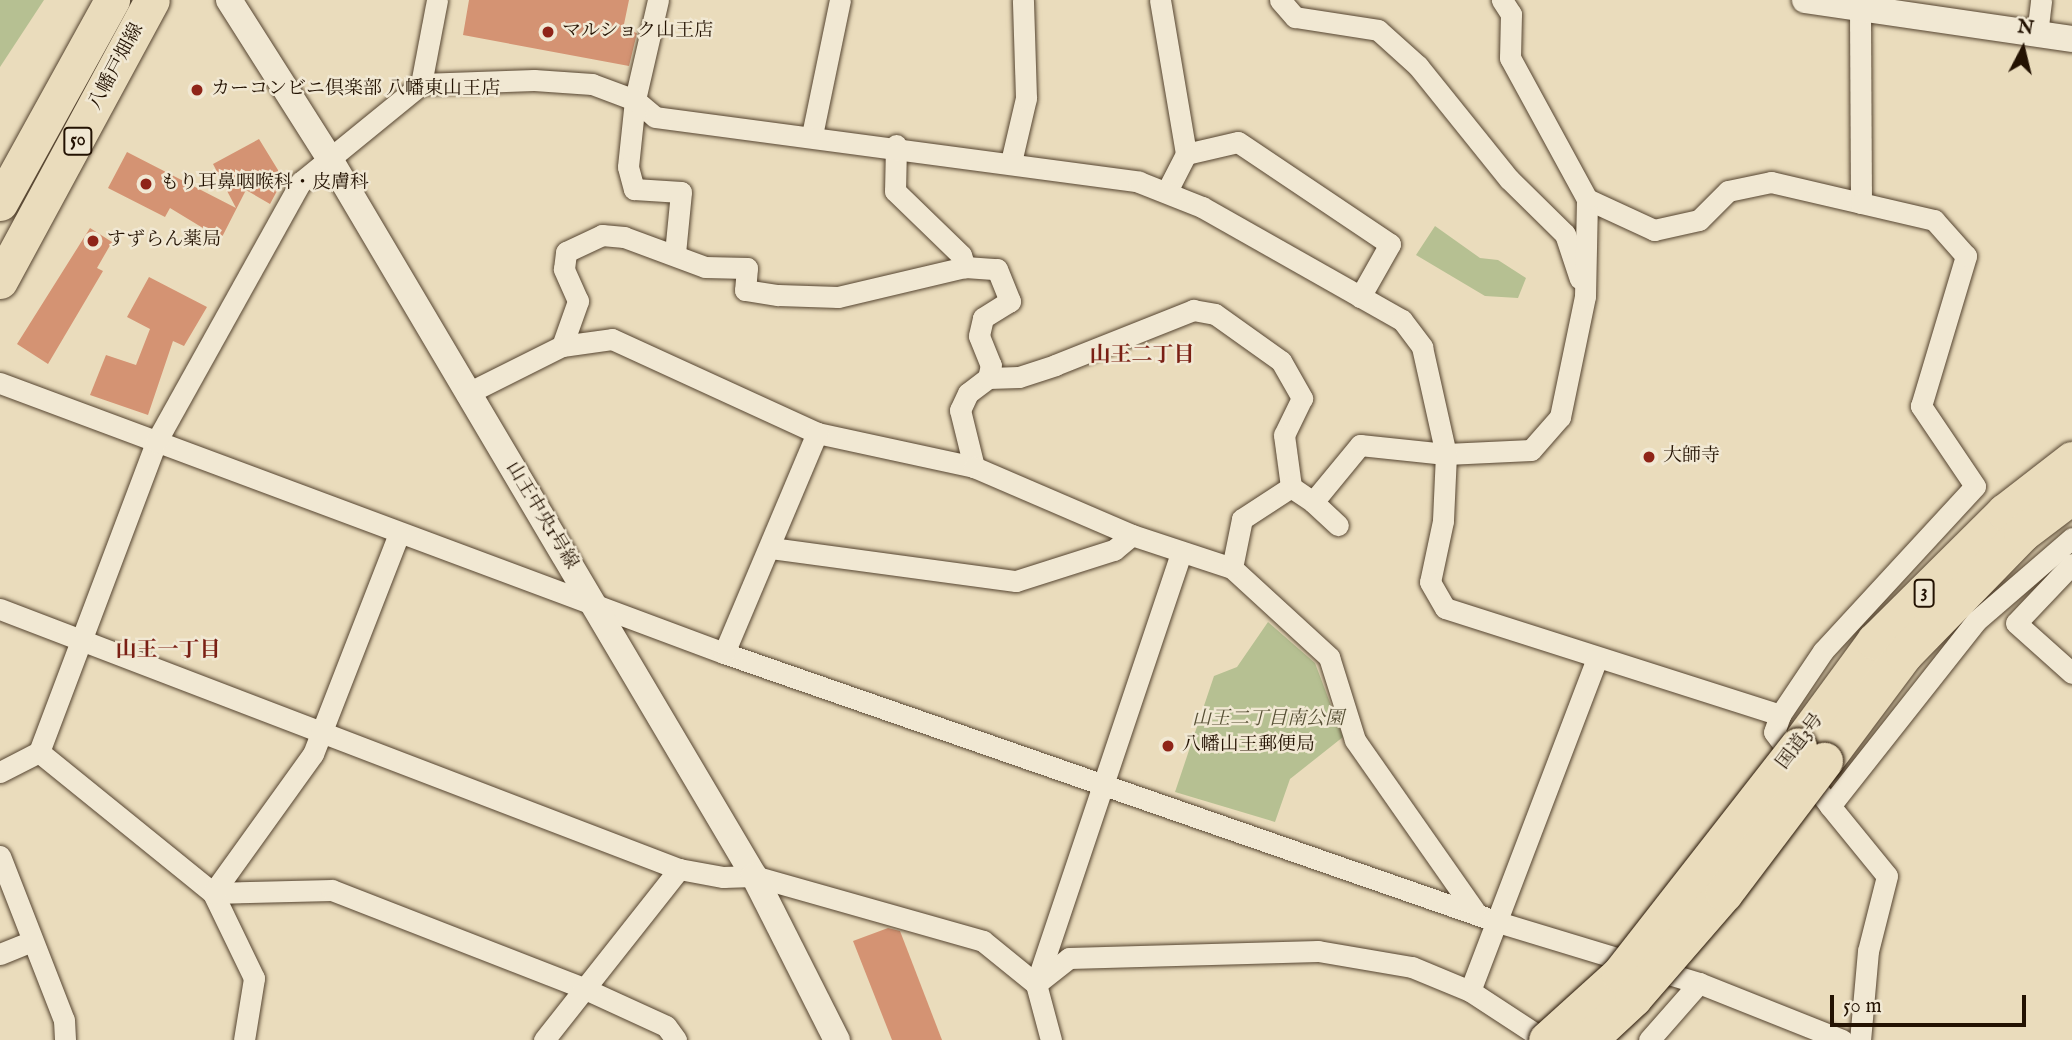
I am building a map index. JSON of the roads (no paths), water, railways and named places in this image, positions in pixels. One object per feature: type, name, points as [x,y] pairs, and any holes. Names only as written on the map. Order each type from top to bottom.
[{"type":"highway","name":"国道3号","points":[[1588,1040],[1633,998],[1724,893],[1811,754],[1875,642],[2005,512],[2072,460]]},
{"type":"highway","name":"国道3号","points":[[1546,1040],[1620,974],[1811,754],[1904,654],[2022,533],[2072,495]]},
{"type":"main road","name":"八幡戸畑線","points":[[0,203],[112,0]]},
{"type":"main road","name":"八幡戸畑線","points":[[0,281],[152,0]]},
{"type":"street","name":"山王中央1号線","points":[[229,0],[331,161],[466,394],[597,607],[754,876],[837,1040]]},
{"type":"street","points":[[421,84],[437,0]]},
{"type":"street","points":[[658,0],[635,100],[628,167],[635,189],[681,192],[675,253]]},
{"type":"street","points":[[813,135],[840,0]]},
{"type":"street","points":[[1011,162],[1026,98],[1023,0]]},
{"type":"street","points":[[1160,0],[1186,154],[1167,191]]},
{"type":"street","points":[[1280,0],[1295,17],[1378,30],[1418,66],[1509,179],[1564,233],[1585,296]]},
{"type":"street","points":[[1313,502],[1360,445],[1446,454],[1531,450],[1560,417],[1585,296],[1587,199],[1510,58],[1511,14],[1502,0]]},
{"type":"street","points":[[1805,0],[2072,39]]},
{"type":"street","points":[[2037,34],[2041,0]]},
{"type":"street","points":[[1860,6],[1861,203]]},
{"type":"street","points":[[0,772],[39,752],[156,442],[301,182],[331,161],[421,84],[534,80],[592,84],[635,100],[655,117],[896,145],[1011,162],[1167,191],[1402,320],[1422,347],[1446,454],[1443,521],[1430,582],[1446,608],[1597,659],[1780,715]]},
{"type":"street","points":[[1186,154],[1238,142],[1390,244],[1360,297]]},
{"type":"street","points":[[896,145],[895,191],[961,254],[965,267]]},
{"type":"street","points":[[1587,199],[1654,230],[1699,220],[1728,191],[1771,182],[1934,220],[1966,256],[1921,405],[1975,486],[1823,651],[1780,715],[1774,732],[1887,876],[1868,951],[1860,1040]]},
{"type":"street","points":[[562,346],[578,301],[564,269],[566,252],[601,235],[675,253],[705,267],[747,268],[745,290],[778,295],[838,298],[965,267],[997,269],[1010,302],[983,318],[979,336],[991,365],[988,378]]},
{"type":"street","points":[[974,467],[960,410],[968,393],[988,378],[1018,377],[1055,365],[1193,310],[1215,314],[1281,361],[1302,398],[1284,435],[1291,487],[1313,502],[1338,525]]},
{"type":"street","points":[[466,394],[562,346],[612,339],[817,433],[974,467],[1132,536],[1232,568],[1329,657],[1355,740],[1474,910]]},
{"type":"street","points":[[0,383],[724,653],[1474,910],[1498,922],[1699,983],[1842,1040]]},
{"type":"street","points":[[724,653],[771,548],[817,433]]},
{"type":"street","points":[[1232,568],[1242,519],[1291,487]]},
{"type":"street","points":[[213,893],[313,754],[399,533]]},
{"type":"street","points":[[771,548],[1016,582],[1115,550],[1132,536]]},
{"type":"street","points":[[1830,806],[1976,621],[2072,538]]},
{"type":"street","points":[[1051,1040],[1036,984],[1181,553]]},
{"type":"street","points":[[2072,564],[2016,623],[2072,673]]},
{"type":"street","points":[[0,609],[679,869],[723,877],[754,876],[983,941],[1036,984]]},
{"type":"street","points":[[1470,991],[1597,659]]},
{"type":"street","points":[[39,752],[213,893],[254,978],[244,1040]]},
{"type":"street","points":[[0,856],[64,1020],[65,1040]]},
{"type":"street","points":[[544,1040],[679,869]]},
{"type":"street","points":[[213,893],[332,890],[583,988],[666,1026],[676,1040]]},
{"type":"street","points":[[0,954],[33,942]]},
{"type":"street","points":[[1036,984],[1069,958],[1318,951],[1412,967],[1470,991],[1546,1040]]},
{"type":"street","points":[[1648,1040],[1699,983]]},
{"type":"place","name":"マルショク山王店","points":[[548,32]]},
{"type":"place","name":"カーコンビニ倶楽部 八幡東山王店","points":[[197,90]]},
{"type":"place","name":"もり耳鼻咽喉科・皮膚科","points":[[146,184]]},
{"type":"place","name":"すずらん薬局","points":[[93,241]]},
{"type":"place","name":"大師寺","points":[[1649,457]]},
{"type":"place","name":"八幡山王郵便局","points":[[1168,746]]},
{"type":"district","name":"山王二丁目","points":[[1142,356]]},
{"type":"district","name":"山王一丁目","points":[[168,651]]},
{"type":"park label","name":"山王二丁目南公園","points":[[1268,720]]}]
